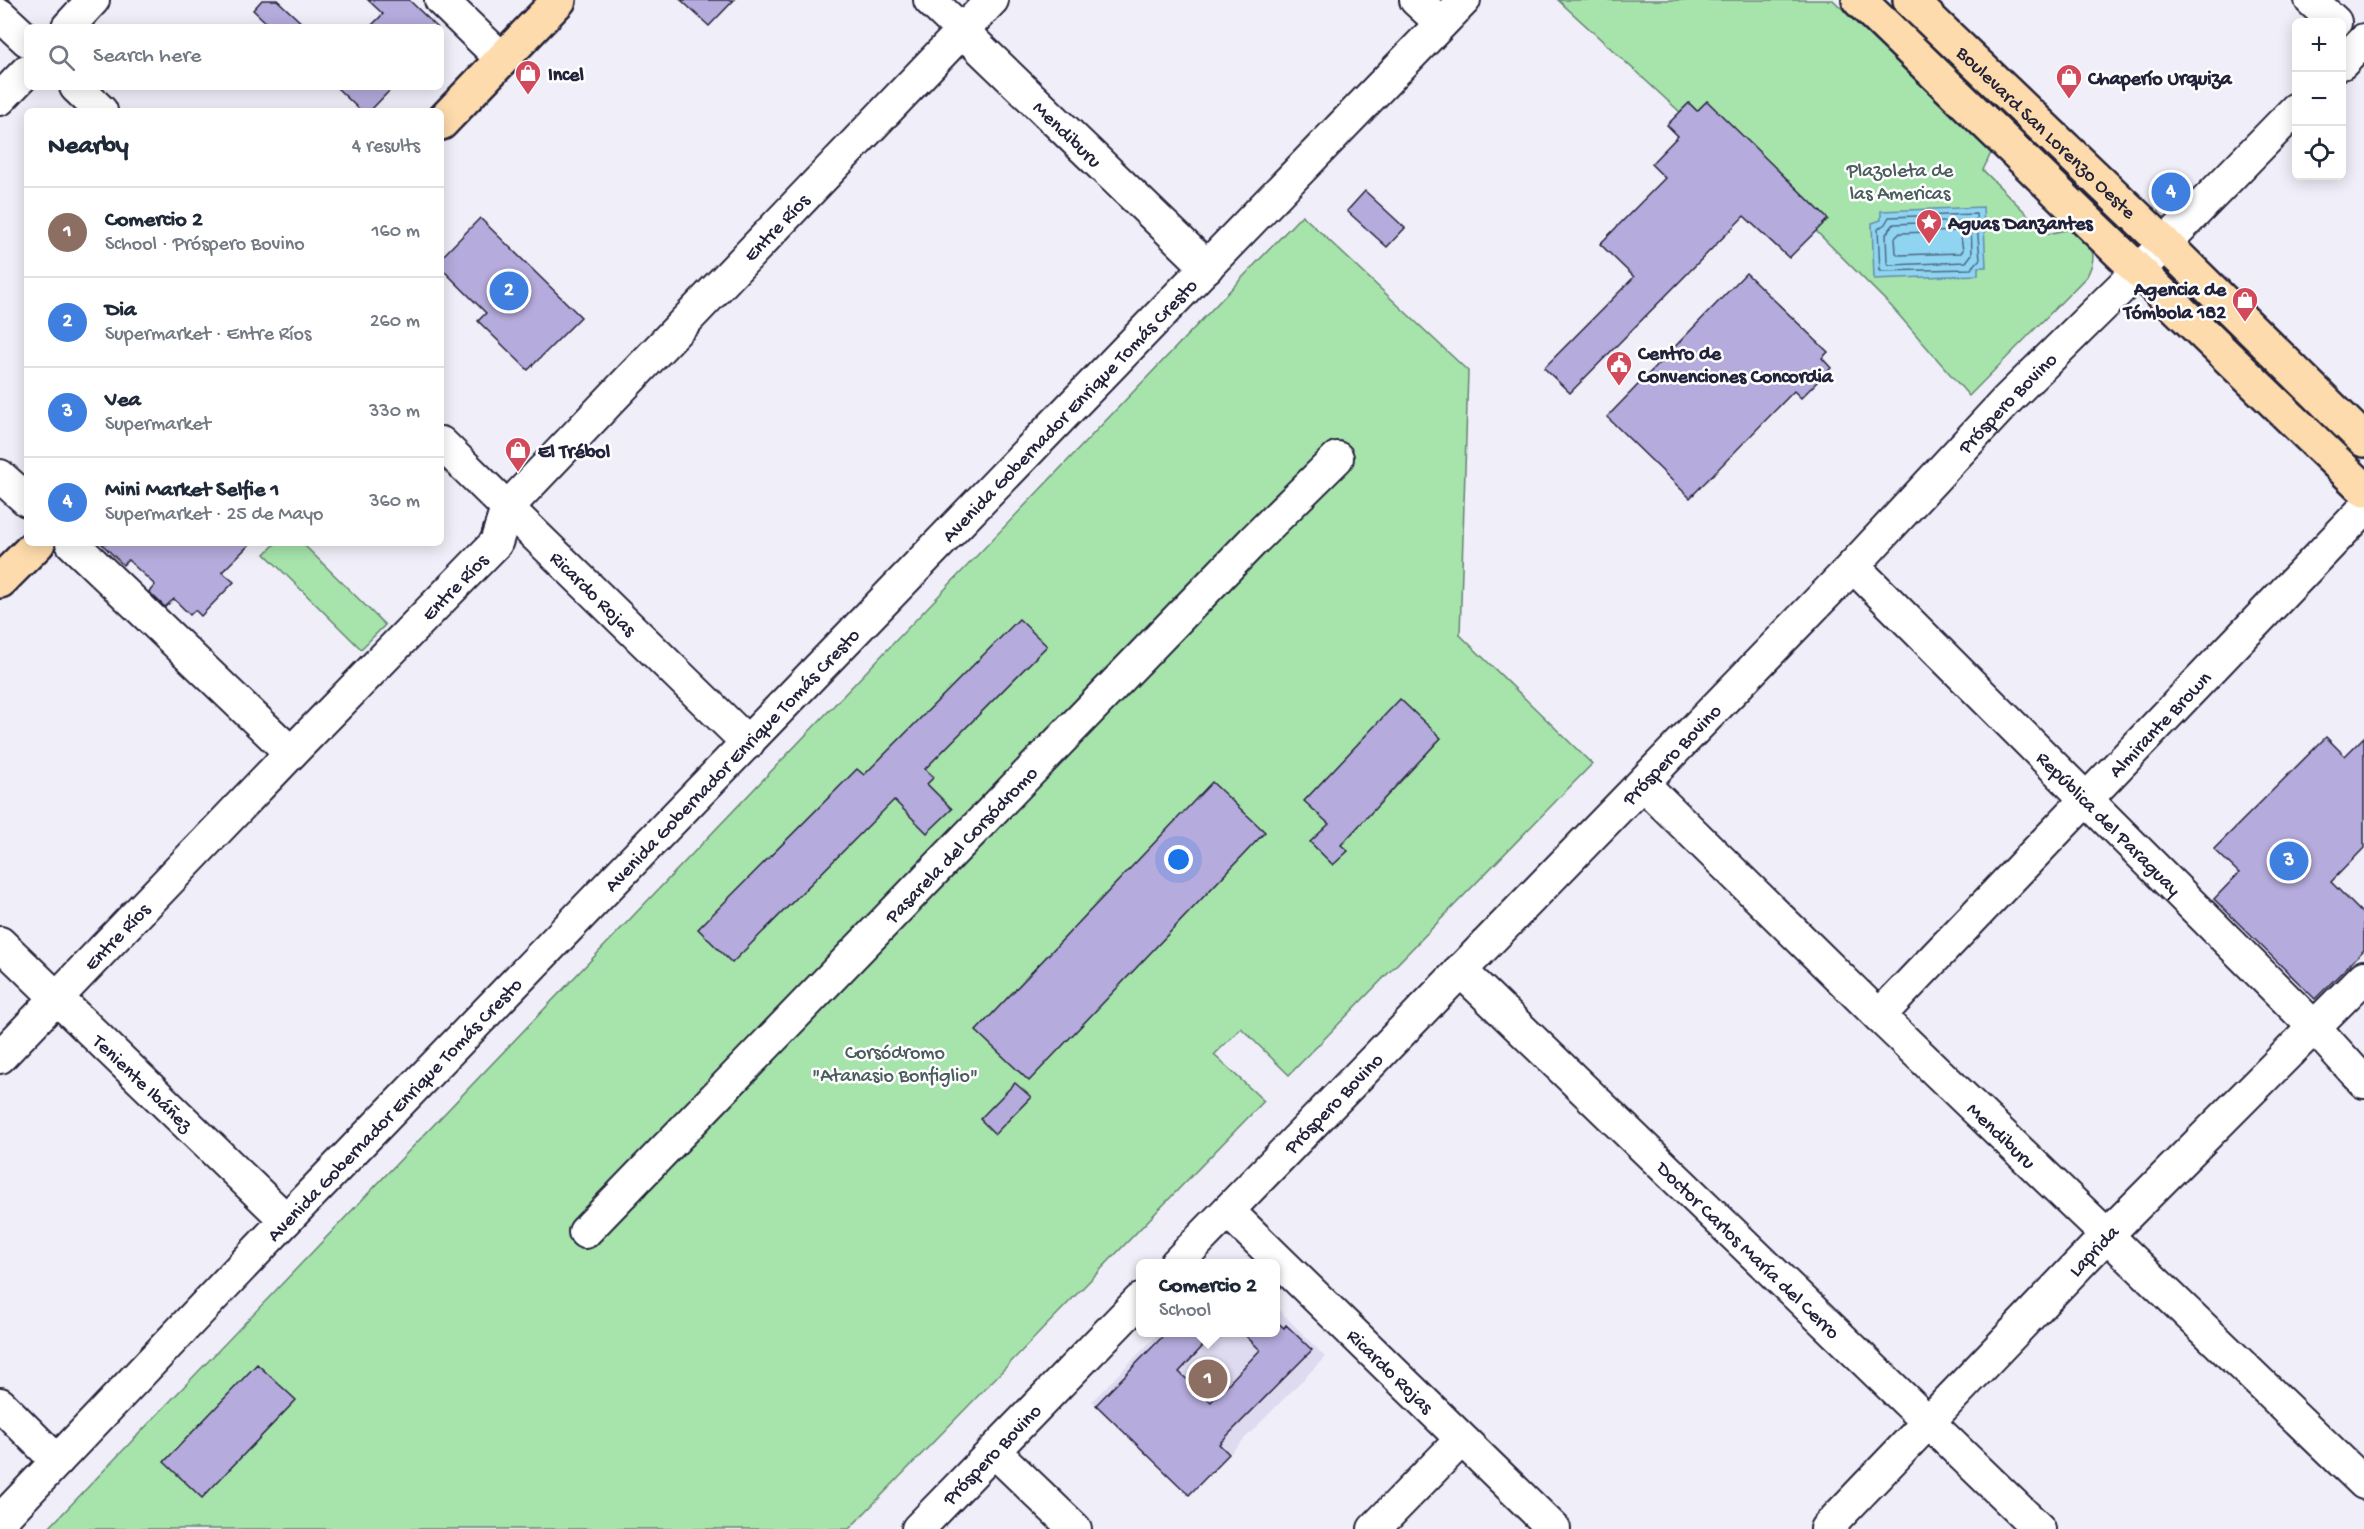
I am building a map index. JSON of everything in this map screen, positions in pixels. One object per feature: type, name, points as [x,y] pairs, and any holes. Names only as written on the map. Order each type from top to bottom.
[{"type":"main road","points":[[444,120],[559,0]]},
{"type":"main road","name":"Boulevard San Lorenzo Oeste","points":[[1859,0],[2364,489]]},
{"type":"main road","name":"Boulevard San Lorenzo Oeste","points":[[1918,3],[2364,440]]},
{"type":"main road","points":[[0,581],[35,546]]},
{"type":"street","points":[[71,24],[93,0]]},
{"type":"street","points":[[441,0],[502,59]]},
{"type":"street","name":"Mendiburu","points":[[930,0],[1207,267]]},
{"type":"street","name":"Entre Ríos","points":[[0,1057],[496,543],[507,508],[992,0]]},
{"type":"street","points":[[1416,0],[1441,23]]},
{"type":"street","name":"Avenida Gobernador Enrique Tomás Cresto","points":[[0,1521],[286,1220],[1464,0]]},
{"type":"street","points":[[2311,0],[2331,18]]},
{"type":"street","points":[[1894,33],[1918,3]]},
{"type":"street","points":[[0,15],[24,37]]},
{"type":"street","points":[[0,99],[24,74]]},
{"type":"street","points":[[79,90],[98,108]]},
{"type":"street","name":"Próspero Bovino","points":[[1180,1259],[1853,566],[2007,400],[2165,244],[2292,113]]},
{"type":"street","name":"Ricardo Rojas","points":[[444,446],[748,743]]},
{"type":"street","name":"Pasarela del Corsódromo","points":[[585,1232],[1237,557],[1337,458]]},
{"type":"street","points":[[0,476],[24,497]]},
{"type":"street","name":"Almirante Brown","points":[[1879,1016],[2364,509]]},
{"type":"street","points":[[75,546],[291,753]]},
{"type":"street","name":"República del Paraguay","points":[[1853,566],[2314,1027],[2364,1082]]},
{"type":"street","name":"Mendiburu","points":[[1643,784],[1879,1016],[2364,1483]]},
{"type":"street","name":"Teniente Ibáñez","points":[[0,943],[286,1220]]},
{"type":"street","name":"Doctor Carlos María del Cerro","points":[[1460,970],[2039,1529]]},
{"type":"street","name":"Laprida","points":[[1826,1529],[2107,1235],[2364,977]]},
{"type":"street","name":"Ricardo Rojas","points":[[1228,1211],[1277,1259]]},
{"type":"street","name":"Ricardo Rojas","points":[[1280,1262],[1554,1529]]},
{"type":"street","name":"Próspero Bovino","points":[[918,1529],[1136,1304]]},
{"type":"street","points":[[0,1404],[57,1461]]},
{"type":"street","points":[[1374,1529],[1461,1440]]},
{"type":"street","points":[[994,1451],[1075,1529]]},
{"type":"shaded area","points":[[1280,1311],[1325,1357],[1189,1495],[1092,1401],[1155,1337],[1280,1337]]},
{"type":"green space","name":"Plazoleta de las Americas","points":[[1558,0],[1833,0],[1991,153],[1983,170],[2047,234],[2071,229],[2088,244],[2093,260],[2087,276],[1969,396],[1891,306],[1816,231],[1707,101],[1697,111],[1689,103],[1680,112]]},
{"type":"green space","name":"Corsódromo \"Atanasio Bonfiglio\"","points":[[1302,215],[1468,371],[1460,635],[1592,764],[1289,1075],[1241,1028],[1214,1055],[1264,1101],[849,1529],[48,1529]]},
{"type":"green space","points":[[273,546],[305,546],[385,625],[361,649],[265,554]]},
{"type":"water","name":"Aguas Danzantes","points":[[1983,207],[1986,267],[1978,267],[1978,275],[1874,279],[1872,223],[1881,220],[1881,211]]},
{"type":"building","points":[[262,0],[277,0],[303,24],[268,24],[253,10]]},
{"type":"building","points":[[368,0],[409,0],[434,24],[373,24],[383,14]]},
{"type":"building","points":[[681,0],[734,0],[709,26]]},
{"type":"building","points":[[339,90],[390,90],[373,108],[358,108]]},
{"type":"building","points":[[1707,101],[1828,219],[1789,258],[1744,216],[1570,393],[1544,368],[1634,277],[1600,244],[1665,178],[1651,164],[1678,136],[1667,125],[1689,103],[1697,111]]},
{"type":"building","points":[[1365,191],[1405,228],[1387,247],[1347,211]]},
{"type":"building","points":[[480,218],[581,317],[528,370],[478,321],[486,313],[444,271],[444,255]]},
{"type":"building","points":[[1746,273],[1828,352],[1822,358],[1831,368],[1801,398],[1794,391],[1690,498],[1607,417]]},
{"type":"building","points":[[104,546],[248,546],[222,572],[234,582],[201,616],[195,610],[190,615],[174,599],[165,607],[149,592],[155,585],[128,560],[123,565]]},
{"type":"building","points":[[1019,619],[1047,646],[925,769],[934,777],[927,784],[952,809],[927,833],[894,800],[732,963],[698,929],[857,769],[864,775]]},
{"type":"building","points":[[1400,699],[1441,738],[1341,845],[1348,851],[1333,865],[1310,842],[1329,824],[1304,801]]},
{"type":"building","points":[[2326,737],[2345,756],[2364,737],[2364,848],[2331,882],[2364,915],[2364,950],[2315,999],[2214,899],[2239,873],[2214,849]]},
{"type":"building","points":[[1212,782],[1265,832],[1029,1081],[976,1031]]},
{"type":"building","points":[[1015,1083],[1031,1097],[995,1134],[980,1119]]},
{"type":"building","points":[[1280,1324],[1284,1328],[1286,1325],[1312,1350],[1219,1444],[1229,1454],[1189,1495],[1096,1405],[1162,1337],[1211,1337],[1179,1372],[1211,1402],[1260,1350],[1247,1337],[1280,1337]]},
{"type":"building","points":[[257,1364],[296,1400],[202,1498],[164,1462]]},
{"type":"place","name":"Incel","points":[[528,96]]},
{"type":"place","name":"Chaperío Urquiza","points":[[2069,100]]},
{"type":"place","name":"Mini Market Selfie 1","points":[[2171,192]]},
{"type":"place","name":"Aguas Danzantes","points":[[1929,245]]},
{"type":"place","name":"Dia","points":[[509,291]]},
{"type":"place","name":"Agencia de Tómbola 182","points":[[2245,323]]},
{"type":"place","name":"Centro de Convenciones Concordia","points":[[1619,387]]},
{"type":"place","name":"El Trébol","points":[[518,473]]},
{"type":"place","name":"Vea","points":[[2289,861]]},
{"type":"place","name":"Comercio 2","points":[[1208,1379]]}]
